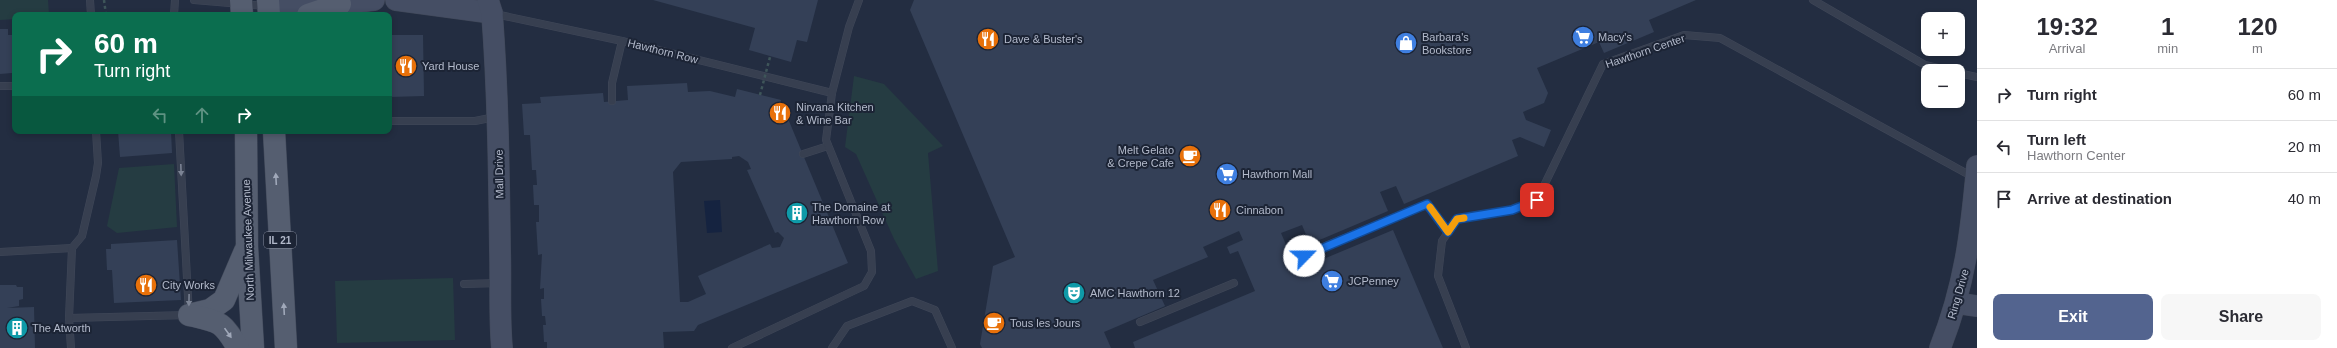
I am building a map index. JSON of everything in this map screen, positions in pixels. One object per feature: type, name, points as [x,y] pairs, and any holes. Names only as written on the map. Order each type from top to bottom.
[{"type":"main road","points":[[317,12],[340,4]]},
{"type":"main road","name":"North Milwaukee Avenue","points":[[246,134],[247,246],[253,348]]},
{"type":"main road","name":"IL 21","points":[[274,134],[286,348]]},
{"type":"main road","points":[[189,315],[210,310],[224,300],[247,246]]},
{"type":"main road","points":[[189,315],[219,322],[227,330],[238,348]]},
{"type":"street","points":[[269,7],[340,4],[374,0]]},
{"type":"street","points":[[396,0],[486,4]]},
{"type":"street","name":"Mall Drive","points":[[486,4],[497,117],[501,283],[500,325],[502,348]]},
{"type":"street","name":"Ring Drive","points":[[1940,348],[1956,303],[1967,261],[1976,172]]},
{"type":"street","points":[[1956,303],[1977,306]]},
{"type":"lane","points":[[90,0],[91,12]]},
{"type":"lane","points":[[174,12],[175,0]]},
{"type":"lane","points":[[194,0],[242,7],[269,7]]},
{"type":"lane","points":[[732,348],[864,286],[872,272],[871,251],[826,140],[832,93],[849,27],[859,0]]},
{"type":"lane","points":[[1813,0],[1923,64]]},
{"type":"lane","name":"Hawthorn Row","points":[[486,4],[521,18],[622,41],[832,93]]},
{"type":"lane","name":"Hawthorn Center","points":[[1466,348],[1438,276],[1442,241],[1457,219],[1512,210],[1537,200],[1603,64],[1684,35],[1720,38],[1976,172]]},
{"type":"lane","points":[[612,101],[612,83],[622,41]]},
{"type":"lane","points":[[1965,74],[1977,77]]},
{"type":"lane","points":[[0,86],[12,86]]},
{"type":"lane","points":[[392,121],[475,121],[497,117]]},
{"type":"lane","points":[[71,348],[70,318],[72,248],[82,236],[96,176],[98,163],[96,134]]},
{"type":"lane","points":[[70,318],[189,315],[179,134]]},
{"type":"lane","points":[[803,154],[828,146]]},
{"type":"lane","points":[[1304,256],[1427,204],[1448,232]]},
{"type":"lane","points":[[0,252],[72,248]]},
{"type":"lane","points":[[464,284],[501,283]]},
{"type":"lane","points":[[1140,322],[1234,283]]},
{"type":"lane","points":[[832,348],[847,326],[912,301],[935,310],[952,348]]},
{"type":"path","points":[[104,0],[106,12]]},
{"type":"path","points":[[760,95],[770,57]]},
{"type":"green space","points":[[0,0],[48,0],[49,12],[12,12],[12,19],[0,20]]},
{"type":"green space","points":[[854,76],[884,84],[943,146],[928,153],[938,271],[916,279],[894,239],[856,154],[845,147]]},
{"type":"green space","points":[[174,164],[177,227],[117,233],[107,226],[119,168]]},
{"type":"green space","points":[[453,278],[455,340],[337,343],[335,281]]},
{"type":"water","points":[[720,200],[722,232],[707,233],[704,201]]},
{"type":"building","points":[[653,0],[818,0],[807,42],[797,40],[791,62],[749,50],[755,28]]},
{"type":"building","name":"Hawthorn Mall","points":[[914,0],[1696,0],[1649,20],[1654,32],[1604,53],[1599,42],[1537,68],[1548,93],[1544,103],[1523,112],[1526,120],[1551,130],[1544,147],[1520,137],[1512,140],[1518,156],[1404,204],[1396,186],[1380,192],[1388,211],[1310,244],[1302,225],[1281,233],[1297,270],[1393,230],[1443,348],[1135,348],[1133,342],[1255,291],[1238,251],[1230,254],[1227,247],[1243,240],[1239,231],[1203,247],[1208,257],[1153,280],[1165,306],[1104,332],[1111,348],[982,348],[980,344],[993,266],[1015,257],[910,10]]},
{"type":"building","points":[[0,29],[8,29],[8,35],[12,35],[12,73],[0,74]]},
{"type":"building","name":"Yard House","points":[[392,35],[423,35],[424,96],[392,97]]},
{"type":"building","name":"The Domaine at Hawthorn Row","points":[[687,83],[688,92],[710,91],[735,97],[737,89],[781,100],[781,108],[784,109],[848,263],[698,325],[694,331],[663,332],[664,348],[547,348],[547,342],[544,342],[543,325],[546,325],[545,316],[542,316],[541,299],[544,299],[544,288],[540,289],[542,254],[538,255],[536,222],[539,222],[539,205],[534,205],[533,185],[537,185],[536,170],[532,170],[530,135],[524,135],[522,104],[541,103],[540,97],[603,93],[604,102],[628,100],[627,86]],"holes":[[[739,156],[748,162],[751,169],[747,170],[775,233],[778,232],[784,238],[780,247],[772,248],[770,244],[698,276],[706,294],[688,302],[680,302],[673,172],[681,162],[732,159],[732,157]]]},
{"type":"building","points":[[118,134],[171,134],[172,153],[120,157]]},
{"type":"building","name":"City Works","points":[[177,240],[181,300],[114,303],[112,270],[107,270],[106,249],[111,249],[111,244]]},
{"type":"building","name":"The Atworth","points":[[0,285],[16,285],[17,287],[23,287],[23,299],[19,300],[19,306],[7,308],[34,307],[35,348],[0,348]]},
{"type":"slow traffic","points":[[1430,207],[1448,232],[1457,219],[1464,218]]},
{"type":"place","name":"Macy's","points":[[1583,37]]},
{"type":"place","name":"Dave & Buster's","points":[[988,39]]},
{"type":"place","name":"Barbara's Bookstore","points":[[1406,43]]},
{"type":"place","name":"Yard House","points":[[406,66]]},
{"type":"place","name":"Nirvana Kitchen & Wine Bar","points":[[780,113]]},
{"type":"place","name":"Melt Gelato & Crepe Cafe","points":[[1190,156]]},
{"type":"place","name":"Hawthorn Mall","points":[[1227,174]]},
{"type":"place","name":"Cinnabon","points":[[1220,210]]},
{"type":"place","name":"The Domaine at Hawthorn Row","points":[[797,213]]},
{"type":"place","name":"JCPenney","points":[[1332,281]]},
{"type":"place","name":"City Works","points":[[146,285]]},
{"type":"place","name":"AMC Hawthorn 12","points":[[1074,293]]},
{"type":"place","name":"Tous les Jours","points":[[994,323]]},
{"type":"place","name":"The Atworth","points":[[17,328]]},
{"type":"route","points":[[1304,256],[1427,204],[1448,232],[1457,219],[1512,210],[1537,200]]}]
